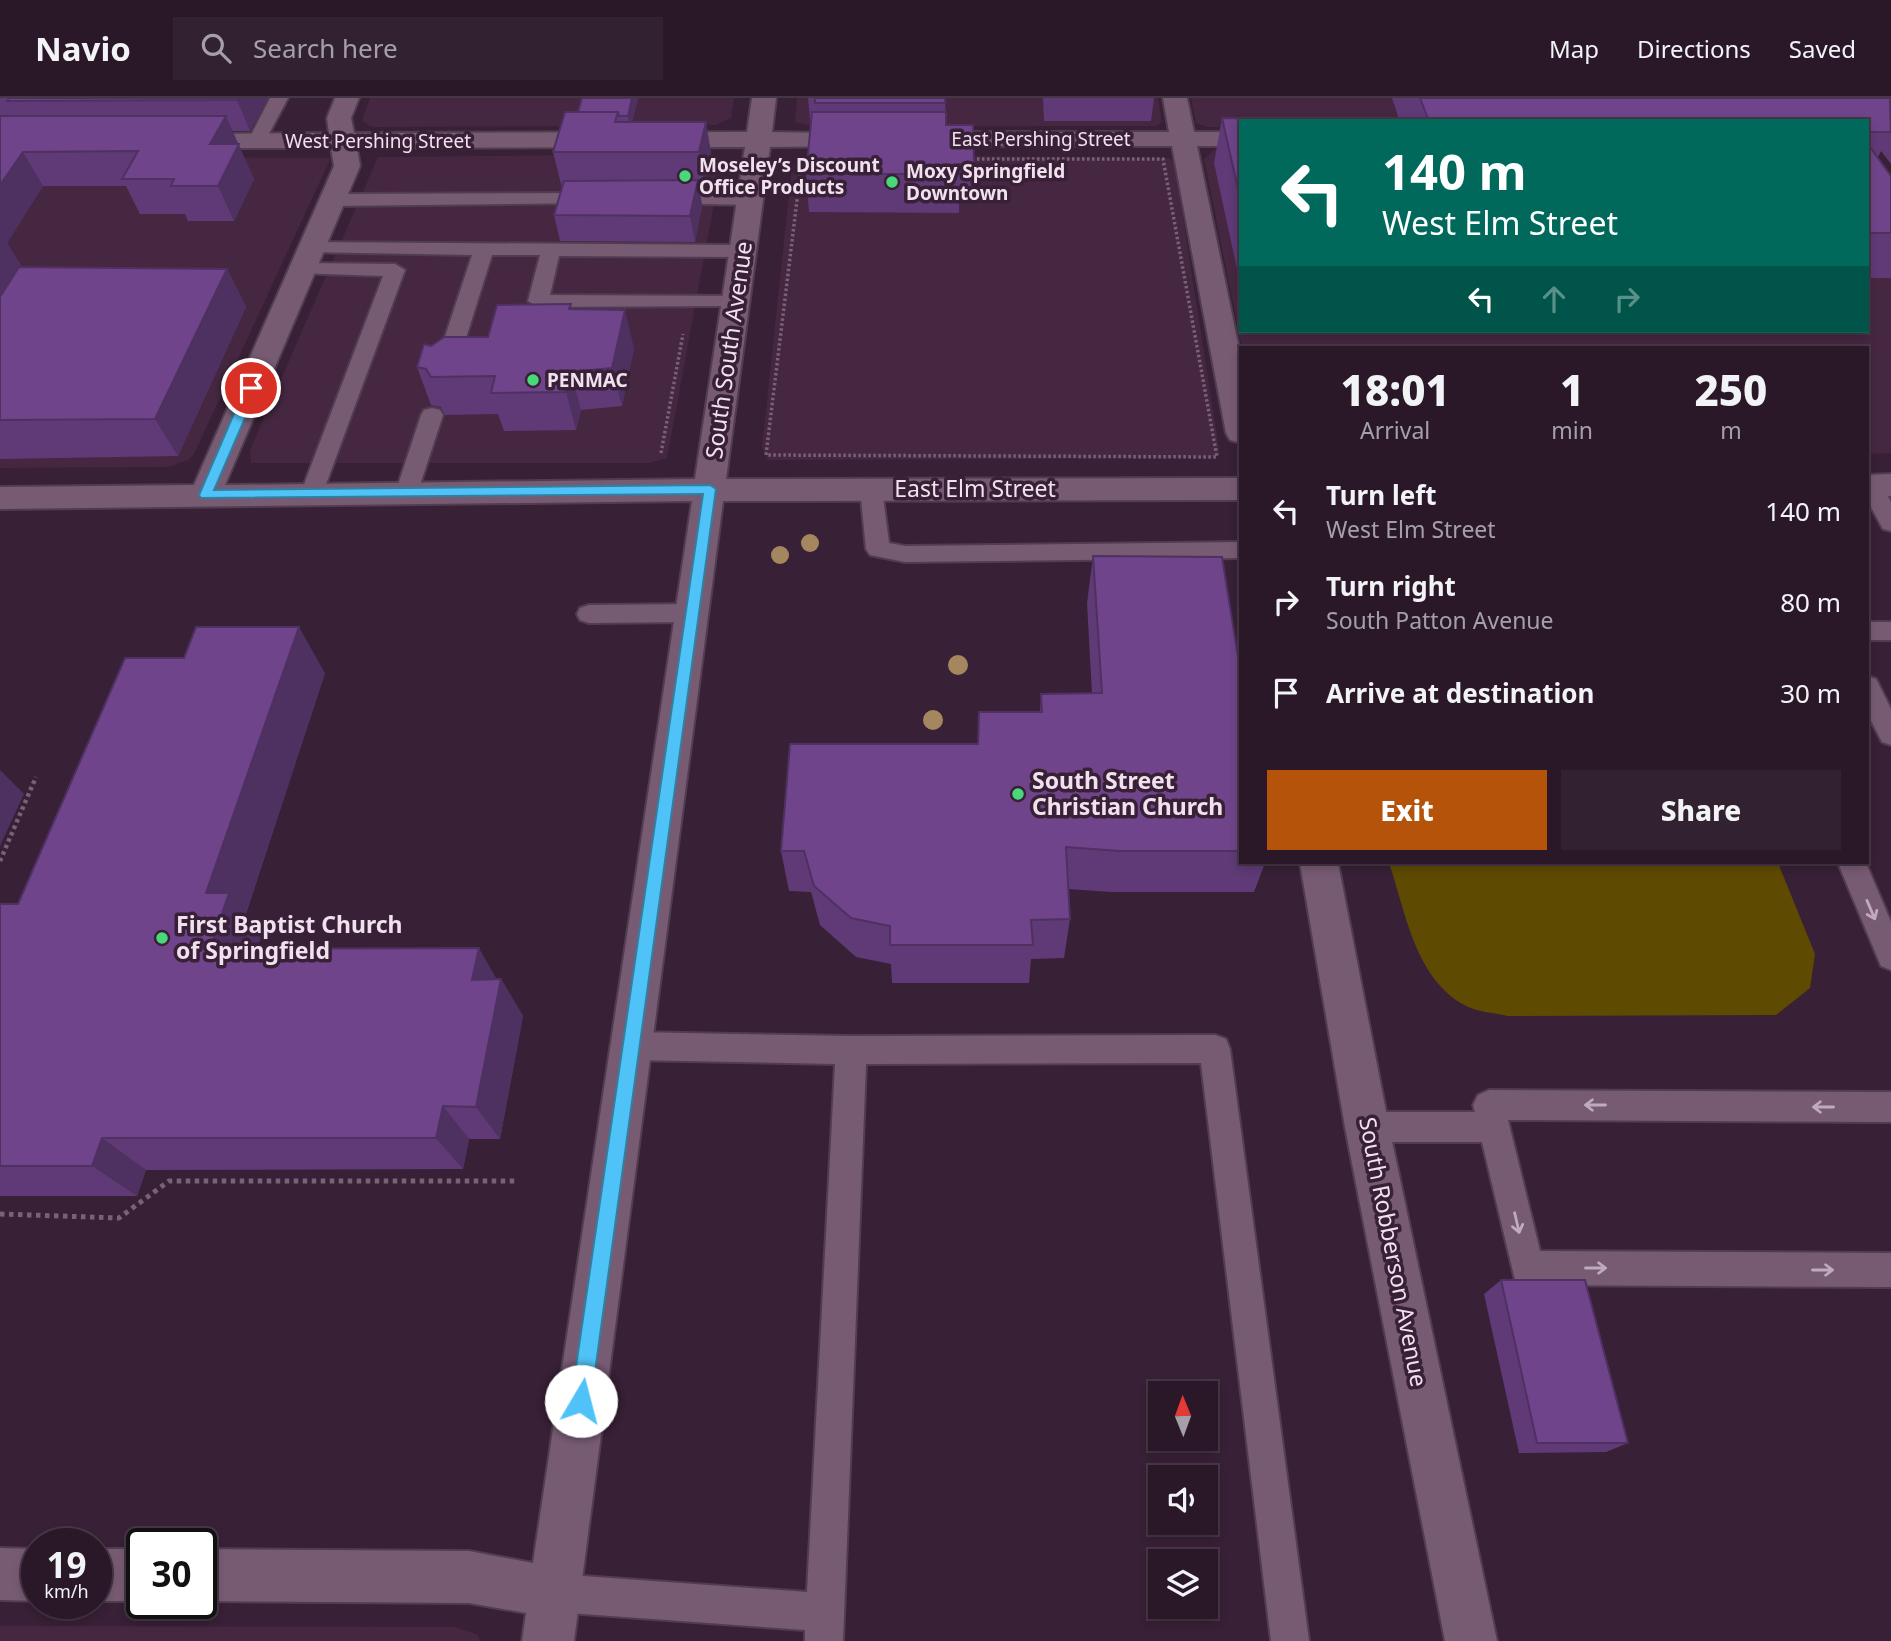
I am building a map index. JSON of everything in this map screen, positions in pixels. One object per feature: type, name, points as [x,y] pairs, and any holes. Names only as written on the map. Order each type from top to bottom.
[{"type":"street","points":[[205,495],[347,166],[338,118],[347,98]]},
{"type":"street","name":"South South Avenue","points":[[552,1617],[764,98]]},
{"type":"street","points":[[1175,98],[1239,423]]},
{"type":"street","name":"West Pershing Street","points":[[162,141],[757,139]]},
{"type":"street","name":"East Pershing Street","points":[[757,139],[1239,139]]},
{"type":"street","name":"East Elm Street","points":[[0,498],[710,489],[1239,489]]},
{"type":"street","name":"South Robberson Avenue","points":[[1319,864],[1367,1127],[1471,1641]]},
{"type":"street","points":[[0,1574],[21,1575]]},
{"type":"street","points":[[217,1575],[469,1577],[552,1617]]},
{"type":"lane","points":[[257,141],[279,98]]},
{"type":"lane","points":[[332,200],[611,199]]},
{"type":"lane","points":[[638,199],[749,199]]},
{"type":"lane","points":[[307,259],[484,249],[742,251]]},
{"type":"lane","points":[[444,375],[484,249]]},
{"type":"lane","points":[[551,249],[538,301],[736,300]]},
{"type":"lane","points":[[307,259],[395,270],[312,495]]},
{"type":"lane","points":[[407,494],[432,415]]},
{"type":"lane","points":[[1876,486],[1891,523]]},
{"type":"lane","points":[[871,489],[878,549],[905,554],[1239,550]]},
{"type":"lane","points":[[589,614],[692,613]]},
{"type":"lane","points":[[1869,631],[1891,631]]},
{"type":"lane","points":[[1869,690],[1891,735]]},
{"type":"lane","points":[[1852,864],[1891,957]]},
{"type":"lane","points":[[631,1046],[851,1050],[1215,1049],[1290,1641]]},
{"type":"lane","points":[[552,1617],[825,1627],[851,1050]]},
{"type":"lane","points":[[1891,1107],[1489,1105],[1527,1268],[1891,1270]]},
{"type":"lane","points":[[1367,1127],[1494,1127]]},
{"type":"path","points":[[925,456],[766,455],[802,159],[1163,159],[1217,457],[1134,456]]},
{"type":"path","points":[[0,861],[36,777]]},
{"type":"path","points":[[0,1214],[119,1218],[169,1181],[518,1181]]},
{"type":"shaded area","points":[[370,98],[734,98],[731,118],[716,125],[377,127],[369,126],[362,120]]},
{"type":"shaded area","points":[[797,98],[1158,98],[1162,122],[1156,126],[810,126],[795,122]]},
{"type":"shaded area","points":[[1191,98],[1789,98],[1805,119],[1239,119],[1239,127],[1207,127],[1196,123]]},
{"type":"shaded area","points":[[1214,150],[1239,150],[1239,333],[1869,333],[1869,203],[1891,236],[1891,453],[1869,454],[1869,346],[1242,346],[1204,159]]},
{"type":"shaded area","points":[[714,154],[722,160],[667,458],[649,463],[251,463],[250,450],[378,157]]},
{"type":"shaded area","points":[[0,156],[329,158],[194,454],[188,460],[168,467],[0,468]]},
{"type":"shaded area","points":[[800,157],[1170,158],[1175,166],[1220,455],[1213,458],[768,460],[762,448],[792,166]]},
{"type":"shaded area","points":[[1389,864],[1778,864],[1815,954],[1810,988],[1776,1015],[1508,1016],[1476,1010],[1449,994],[1424,962],[1407,923]]},
{"type":"shaded area","points":[[0,1626],[455,1627],[478,1635],[480,1641],[0,1641]]},
{"type":"building","points":[[9,98],[239,98],[7,101]]},
{"type":"building","points":[[582,98],[632,98],[628,116],[619,116],[618,112],[578,112]]},
{"type":"building","points":[[815,98],[945,98],[945,103],[815,103]]},
{"type":"building","points":[[1420,98],[1891,98],[1891,132],[1869,132],[1869,119],[1428,119]]},
{"type":"building","points":[[565,112],[618,112],[615,122],[706,122],[699,152],[553,152]]},
{"type":"building","points":[[812,112],[946,112],[946,125],[973,125],[974,164],[959,164],[959,174],[806,174]]},
{"type":"building","points":[[0,116],[226,116],[210,144],[239,144],[218,186],[171,186],[174,179],[122,179],[138,151],[23,152],[0,185]]},
{"type":"building","points":[[1222,118],[1428,119],[1239,119],[1239,193]]},
{"type":"building","points":[[1869,146],[1891,176],[1891,233],[1869,233]]},
{"type":"building","points":[[698,180],[690,216],[554,215],[564,181]]},
{"type":"building","points":[[19,267],[227,269],[155,419],[0,420],[0,297]]},
{"type":"building","points":[[571,304],[569,309],[625,310],[612,368],[571,372],[566,392],[491,393],[495,376],[431,377],[426,369],[417,367],[424,344],[431,346],[444,337],[488,337],[497,305]]},
{"type":"building","name":"South Street Christian Church","points":[[1093,556],[1222,557],[1239,663],[1239,851],[1119,851],[1066,847],[1070,919],[1031,920],[1033,945],[890,945],[890,926],[851,918],[814,886],[804,851],[781,851],[790,744],[978,744],[979,712],[1042,712],[1041,694],[1102,693]]},
{"type":"building","name":"First Baptist Church of Springfield","points":[[196,627],[299,627],[206,893],[229,893],[210,949],[479,948],[472,980],[501,979],[476,1107],[443,1106],[436,1138],[102,1138],[92,1166],[0,1166],[0,904],[18,904],[125,658],[184,658]]},
{"type":"building","points":[[1501,1280],[1585,1280],[1628,1443],[1537,1443]]},
{"type":"place","name":"Moseley’s Discount Office Products","points":[[685,176]]},
{"type":"place","name":"Moxy Springfield Downtown","points":[[892,182]]},
{"type":"place","name":"PENMAC","points":[[533,380]]},
{"type":"place","name":"South Street Christian Church","points":[[1018,794]]},
{"type":"place","name":"First Baptist Church of Springfield","points":[[162,938]]},
{"type":"route","points":[[251,388],[205,495],[710,489],[581,1401]]}]
